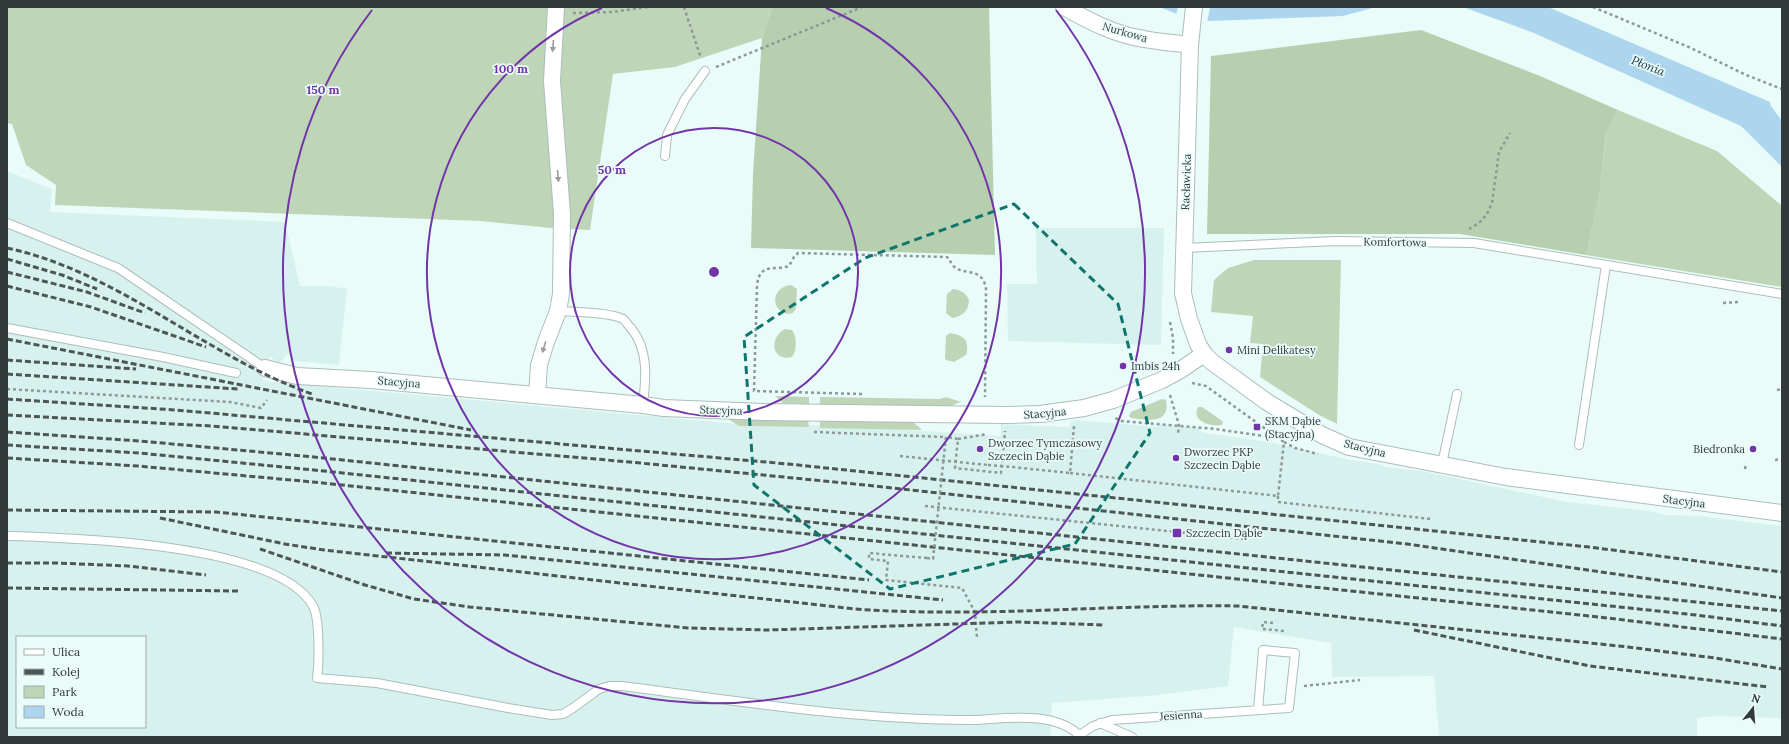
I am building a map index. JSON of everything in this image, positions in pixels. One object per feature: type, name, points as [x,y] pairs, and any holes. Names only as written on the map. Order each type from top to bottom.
[{"type":"street","name":"Nurkowa","points":[[1064,7],[1095,23],[1126,35],[1190,45]]},
{"type":"street","name":"Racławicka","points":[[1194,7],[1190,45],[1183,288],[1186,307],[1194,332],[1204,354]]},
{"type":"street","points":[[536,395],[542,354],[558,310],[562,278],[562,214],[552,81],[552,52],[556,10]]},
{"type":"street","name":"Stacyjna","points":[[265,368],[297,376],[371,380],[643,404],[664,408],[763,412],[1006,415],[1070,411],[1113,400],[1162,380],[1204,354],[1240,384],[1322,435],[1349,447],[1506,477],[1782,513]]},
{"type":"lane","points":[[665,156],[668,135],[684,99],[705,71]]},
{"type":"lane","points":[[7,223],[118,268],[265,368]]},
{"type":"lane","name":"Komfortowa","points":[[1184,248],[1336,241],[1474,243],[1782,294]]},
{"type":"lane","points":[[1579,445],[1606,265]]},
{"type":"lane","points":[[558,310],[595,313],[623,319],[638,337],[644,354],[645,385],[643,404]]},
{"type":"lane","points":[[7,328],[163,357],[236,373]]},
{"type":"lane","points":[[1442,464],[1457,394]]},
{"type":"lane","points":[[7,536],[56,537],[138,543],[219,557],[276,575],[296,587],[314,606],[319,638],[317,678],[377,683],[515,710],[552,715],[563,714],[599,689],[609,686],[622,686],[758,705],[883,717],[952,720],[1043,718],[1063,723],[1078,736]]},
{"type":"lane","name":"Jesienna","points":[[1078,736],[1100,723],[1120,719],[1289,708],[1295,653],[1263,650],[1258,710]]},
{"type":"lane","points":[[1100,723],[1132,737]]},
{"type":"path","points":[[556,10],[612,12],[648,7]]},
{"type":"path","points":[[684,7],[705,71],[862,7]]},
{"type":"path","points":[[1593,7],[1691,48],[1746,75],[1782,89]]},
{"type":"path","points":[[1451,243],[1456,237],[1480,223],[1487,214],[1494,192],[1499,152],[1510,133]]},
{"type":"path","points":[[862,394],[754,391],[757,285],[758,278],[762,272],[768,268],[789,266],[798,253],[946,257],[949,258],[951,266],[954,268],[978,273],[985,282],[986,289],[986,398],[979,397]]},
{"type":"path","points":[[1170,321],[1173,338],[1173,356]]},
{"type":"path","points":[[1190,382],[1206,386],[1284,442],[1278,502],[1431,519]]},
{"type":"path","points":[[7,389],[222,402],[261,408],[267,400]]},
{"type":"path","points":[[1777,390],[1782,389]]},
{"type":"path","points":[[1168,391],[1179,425],[1178,434]]},
{"type":"path","points":[[1119,413],[1113,416],[1122,420],[1179,425],[1278,438]]},
{"type":"path","points":[[814,432],[958,439],[955,468],[1001,473],[1006,415]]},
{"type":"path","points":[[1070,473],[1075,423]]},
{"type":"path","points":[[946,438],[933,559],[869,553],[869,558],[888,561],[886,580],[962,588],[975,612],[977,638]]},
{"type":"path","points":[[900,456],[1278,496]]},
{"type":"path","points":[[1775,460],[1782,460]]},
{"type":"path","points":[[1746,463],[1746,469]]},
{"type":"path","points":[[1172,484],[1173,479]]},
{"type":"path","points":[[925,506],[1245,539]]},
{"type":"path","points":[[1273,623],[1263,622],[1262,629],[1285,631]]},
{"type":"path","points":[[1278,635],[1279,630]]},
{"type":"path","points":[[1300,687],[1360,680]]},
{"type":"highlighted area","points":[[1014,204],[1118,304],[1150,433],[1075,544],[890,589],[754,485],[744,337],[865,258]]},
{"type":"shaded area","points":[[7,171],[52,189],[50,212],[285,222],[300,286],[330,286],[347,289],[339,365],[295,361],[288,354],[278,364],[270,356],[263,374],[263,381],[727,423],[849,426],[1001,436],[1001,424],[1069,427],[1070,422],[1076,420],[1158,427],[1159,424],[1201,428],[1200,432],[1269,442],[1351,460],[1378,464],[1385,467],[1422,471],[1567,502],[1650,511],[1666,515],[1698,516],[1782,526],[1782,718],[1717,716],[1697,718],[1697,737],[1439,737],[1434,676],[1332,677],[1331,643],[1234,627],[1228,686],[1159,695],[1052,703],[1050,737],[7,737]]},
{"type":"shaded area","points":[[1036,228],[1164,228],[1161,345],[1008,341],[1007,284],[1037,284]]},
{"type":"green space","points":[[7,7],[772,7],[762,38],[675,67],[613,74],[590,230],[551,228],[481,221],[55,205],[56,185],[26,165],[12,124],[7,123]]},
{"type":"green space","points":[[772,7],[989,7],[995,255],[751,248],[753,174],[762,38]]},
{"type":"green space","points":[[1421,30],[1540,76],[1618,110],[1606,133],[1599,198],[1586,255],[1460,234],[1207,234],[1211,56]]},
{"type":"green space","points":[[1618,110],[1717,151],[1782,206],[1782,287],[1586,255],[1599,198],[1606,133]]},
{"type":"green space","points":[[1254,260],[1341,260],[1337,424],[1319,415],[1260,377],[1263,344],[1250,343],[1253,316],[1211,312],[1214,280],[1228,268]]},
{"type":"green space","points":[[791,285],[797,289],[796,308],[793,313],[788,314],[782,312],[778,308],[775,299],[780,290]]},
{"type":"green space","points":[[953,289],[963,292],[969,301],[964,313],[952,318],[946,313],[947,294]]},
{"type":"green space","points":[[785,329],[792,330],[794,333],[796,347],[792,357],[785,358],[777,353],[774,343],[776,338]]},
{"type":"green space","points":[[950,333],[962,337],[967,346],[966,355],[954,362],[946,360],[945,358],[946,336]]},
{"type":"green space","points":[[775,396],[809,397],[809,404],[783,403]]},
{"type":"green space","points":[[820,397],[940,399],[946,397],[961,402],[950,406],[820,404]]},
{"type":"green space","points":[[1162,399],[1166,400],[1167,408],[1165,414],[1161,417],[1144,420],[1131,418],[1129,416],[1131,412]]},
{"type":"green space","points":[[1198,407],[1202,407],[1221,420],[1223,422],[1222,425],[1208,424],[1200,420],[1197,416]]},
{"type":"green space","points":[[728,419],[808,420],[809,427],[739,426]]},
{"type":"green space","points":[[820,420],[912,421],[922,430],[820,428]]},
{"type":"water","points":[[1159,7],[1376,7],[1343,16],[1208,21],[1177,14]]},
{"type":"water","name":"Płonia","points":[[1463,7],[1548,7],[1770,102],[1771,106],[1782,121],[1782,167],[1741,126],[1534,33]]},
{"type":"pier","points":[[1178,7],[1210,7],[1207,23],[1176,16]]},
{"type":"railway","points":[[7,248],[48,260],[87,276],[125,295],[235,359],[273,378],[312,394]]},
{"type":"railway","points":[[7,259],[62,275],[97,289]]},
{"type":"railway","points":[[7,272],[87,292],[145,313]]},
{"type":"railway","points":[[7,286],[91,307],[206,347]]},
{"type":"railway","points":[[7,339],[471,430]]},
{"type":"railway","points":[[7,360],[136,369]]},
{"type":"railway","points":[[7,374],[238,389]]},
{"type":"railway","points":[[7,399],[176,410],[788,464],[1589,547],[1782,572]]},
{"type":"railway","points":[[7,415],[212,426],[630,462],[865,485],[1407,544],[1782,598]]},
{"type":"railway","points":[[7,432],[140,441],[314,457],[1782,611]]},
{"type":"railway","points":[[7,445],[139,453],[314,470],[1696,615],[1782,626]]},
{"type":"railway","points":[[7,458],[138,466],[313,482],[1599,617],[1782,639]]},
{"type":"railway","points":[[7,510],[216,512],[869,580]]},
{"type":"railway","points":[[160,518],[285,544],[324,550],[855,609],[918,612],[981,612],[1172,606],[1238,606],[1628,647],[1715,658],[1782,669]]},
{"type":"railway","points":[[260,549],[365,585],[414,599],[470,607],[688,628],[768,630],[1018,622],[1105,625]]},
{"type":"railway","points":[[386,553],[505,555],[943,600]]},
{"type":"railway","points":[[7,563],[58,563],[128,566],[206,575]]},
{"type":"railway","points":[[7,588],[238,591]]},
{"type":"railway","points":[[1414,630],[1590,666],[1768,687]]},
{"type":"place","name":"Mini Delikatesy","points":[[1229,350]]},
{"type":"place","name":"Imbis 24h","points":[[1123,366]]},
{"type":"place","name":"SKM Dąbie (Stacyjna)","points":[[1257,427]]},
{"type":"place","name":"Dworzec Tymczasowy Szczecin Dąbie","points":[[980,449]]},
{"type":"place","name":"Biedronka","points":[[1753,449]]},
{"type":"place","name":"Dworzec PKP Szczecin Dąbie","points":[[1176,458]]},
{"type":"place","name":"Szczecin Dąbie","points":[[1177,533]]}]
